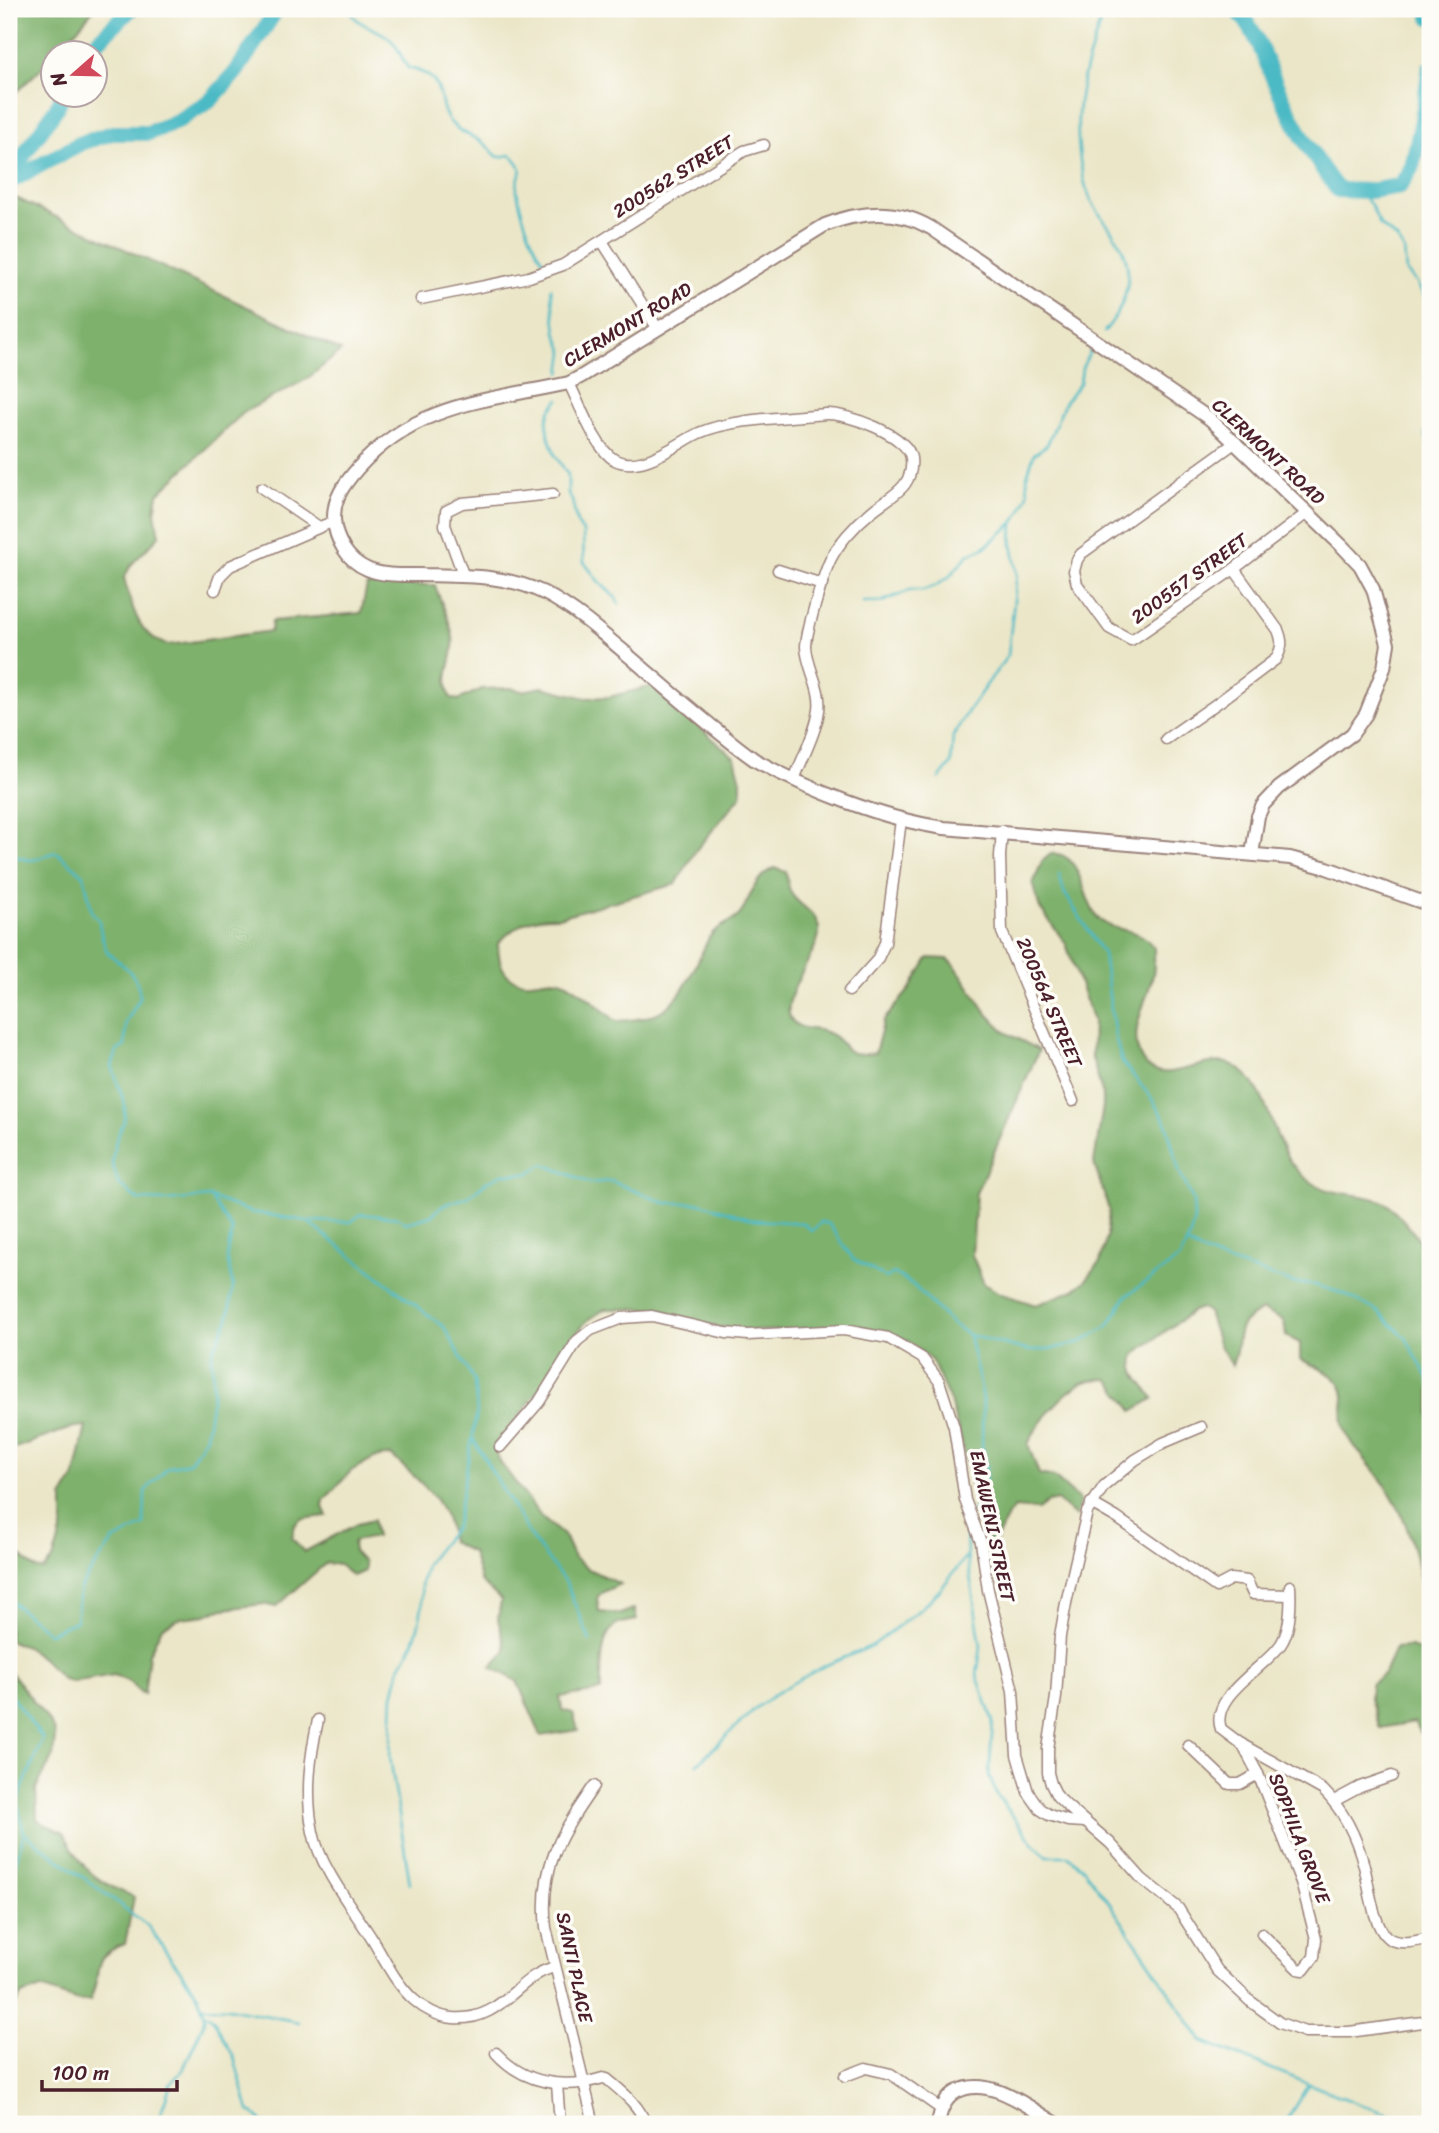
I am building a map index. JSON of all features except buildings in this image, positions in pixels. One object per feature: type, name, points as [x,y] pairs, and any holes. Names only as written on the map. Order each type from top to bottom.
[{"type":"street","name":"200562 STREET","points":[[421,299],[547,271],[563,265],[744,151],[764,145]]},
{"type":"street","name":"CLERMONT ROAD","points":[[334,521],[336,504],[342,489],[368,458],[397,433],[450,407],[569,383],[606,363],[825,225],[857,216],[879,214],[902,215],[922,222],[1195,408],[1236,442],[1350,555],[1367,576],[1388,644],[1387,656],[1371,703],[1360,724],[1330,752],[1279,788],[1263,805],[1258,816],[1252,854]]},
{"type":"street","name":"200562 STREET","points":[[602,241],[658,329]]},
{"type":"street","points":[[569,383],[601,446],[613,458],[628,463],[647,459],[717,427],[826,414],[844,415],[899,439],[907,448],[911,457],[910,474],[905,484],[863,519],[829,562],[806,644],[819,695],[819,711],[794,780]]},
{"type":"street","name":"200557 STREET","points":[[1236,442],[1077,559],[1074,571],[1077,584],[1109,628],[1131,640],[1234,569],[1307,513]]},
{"type":"street","points":[[262,488],[319,527]]},
{"type":"street","points":[[464,577],[445,525],[446,511],[462,503],[554,494]]},
{"type":"street","points":[[215,590],[220,576],[230,566],[334,521],[338,540],[346,553],[369,570],[383,574],[502,579],[544,593],[573,611],[755,760],[794,780],[901,820],[944,828],[1290,858],[1327,868],[1430,905]]},
{"type":"street","points":[[1166,739],[1276,659],[1281,650],[1282,641],[1278,630],[1234,569]]},
{"type":"street","points":[[778,570],[822,584]]},
{"type":"street","points":[[849,991],[877,960],[885,943],[901,820]]},
{"type":"street","name":"200564 STREET","points":[[1002,831],[1002,932],[1073,1101]]},
{"type":"street","name":"EMAWENI STREET","points":[[500,1447],[539,1402],[583,1336],[622,1318],[652,1316],[726,1333],[748,1335],[844,1330],[888,1338],[899,1343],[922,1358],[933,1370],[949,1406],[967,1507],[975,1524],[986,1563],[988,1590],[1013,1692],[1017,1755],[1028,1792],[1040,1809],[1049,1815],[1068,1821],[1085,1822]]},
{"type":"street","points":[[1201,1427],[1163,1443],[1135,1460],[1104,1486],[1091,1503],[1063,1616],[1056,1697],[1048,1749],[1051,1784],[1057,1796],[1111,1843],[1142,1879],[1178,1908],[1217,1970],[1280,2024],[1305,2032],[1349,2032],[1430,2021]]},
{"type":"street","points":[[1091,1503],[1216,1587],[1236,1579],[1247,1581],[1254,1594],[1290,1590],[1290,1609],[1282,1643],[1226,1700],[1219,1716],[1221,1729],[1241,1744],[1323,1790],[1334,1801],[1348,1824],[1364,1864],[1380,1929],[1388,1938],[1398,1942],[1430,1938]]},
{"type":"street","points":[[318,1720],[309,1764],[311,1820],[316,1842],[327,1867],[391,1970],[414,2000],[445,2016],[478,2015],[502,2004],[534,1977],[555,1968]]},
{"type":"street","name":"SOPHILA GROVE","points":[[1241,1744],[1258,1774],[1301,1882],[1316,1939],[1311,1962],[1304,1970],[1297,1969],[1262,1934]]},
{"type":"street","points":[[1188,1745],[1229,1784],[1240,1784],[1258,1774]]},
{"type":"street","points":[[1334,1801],[1360,1787],[1392,1776]]},
{"type":"street","name":"SANTI PLACE","points":[[594,1786],[563,1832],[553,1853],[544,1910],[555,1968],[594,2124]]},
{"type":"street","points":[[496,2053],[515,2070],[536,2080],[556,2084],[584,2084],[607,2079],[637,2108],[645,2124]]},
{"type":"street","points":[[845,2076],[866,2067],[891,2074],[941,2109]]},
{"type":"street","points":[[556,2084],[560,2124]]},
{"type":"street","points":[[938,2124],[946,2101],[958,2091],[983,2086],[1004,2094],[1057,2124]]},
{"type":"green space","points":[[9,9],[94,9],[70,38],[38,38],[38,71],[9,99]]},
{"type":"green space","points":[[14,197],[341,351],[307,379],[244,412],[158,494],[155,512],[159,536],[131,565],[124,578],[137,619],[149,635],[168,645],[271,631],[272,621],[361,613],[367,585],[435,585],[453,638],[447,683],[451,698],[458,700],[482,689],[511,688],[522,691],[542,687],[586,698],[609,697],[652,686],[735,758],[741,781],[741,796],[696,850],[676,884],[559,917],[526,922],[498,943],[505,972],[522,982],[551,979],[563,981],[583,993],[616,1021],[648,1017],[669,1006],[677,997],[711,935],[741,913],[758,881],[775,868],[786,872],[791,893],[816,919],[819,931],[789,1006],[790,1017],[797,1025],[828,1033],[849,1051],[875,1053],[884,1020],[910,989],[927,960],[948,959],[987,1013],[1005,1032],[1039,1050],[976,1193],[972,1255],[984,1284],[999,1293],[1036,1305],[1074,1290],[1100,1262],[1107,1236],[1109,1210],[1094,1163],[1103,1095],[1092,1058],[1093,1021],[1066,944],[1040,908],[1033,884],[1042,861],[1051,854],[1061,855],[1069,860],[1080,877],[1097,917],[1112,927],[1142,936],[1154,948],[1153,974],[1137,1029],[1138,1051],[1143,1061],[1151,1069],[1161,1072],[1173,1072],[1211,1063],[1233,1065],[1246,1075],[1256,1088],[1283,1148],[1302,1175],[1322,1188],[1387,1204],[1408,1226],[1430,1256],[1430,1638],[1417,1562],[1406,1525],[1389,1491],[1345,1431],[1342,1417],[1344,1399],[1340,1384],[1329,1373],[1300,1359],[1300,1343],[1286,1336],[1284,1321],[1263,1310],[1241,1327],[1232,1365],[1218,1343],[1208,1312],[1201,1308],[1136,1353],[1133,1366],[1135,1371],[1154,1398],[1133,1411],[1109,1379],[1099,1379],[1083,1383],[1055,1405],[1028,1444],[1039,1474],[1054,1477],[1080,1500],[1076,1517],[1057,1500],[1048,1502],[1038,1510],[1015,1508],[1009,1514],[992,1548],[976,1509],[966,1458],[950,1401],[932,1361],[908,1341],[889,1333],[851,1325],[784,1331],[737,1330],[697,1323],[655,1309],[605,1309],[587,1321],[563,1347],[537,1393],[494,1448],[500,1462],[542,1518],[564,1536],[574,1558],[586,1568],[620,1584],[601,1593],[597,1598],[599,1612],[620,1614],[634,1609],[637,1620],[615,1626],[606,1638],[602,1656],[601,1691],[560,1697],[562,1710],[573,1713],[578,1730],[541,1736],[517,1681],[491,1667],[506,1651],[498,1619],[501,1600],[481,1582],[472,1552],[451,1542],[445,1515],[431,1493],[391,1455],[374,1458],[351,1471],[324,1500],[323,1507],[327,1516],[301,1519],[295,1525],[292,1538],[304,1552],[357,1524],[373,1520],[376,1537],[354,1541],[353,1545],[355,1553],[364,1562],[364,1571],[353,1576],[339,1565],[326,1563],[276,1607],[263,1604],[217,1610],[206,1615],[181,1618],[162,1627],[149,1654],[144,1695],[128,1681],[114,1675],[71,1682],[61,1678],[28,1648],[9,1640],[9,1545],[34,1568],[43,1570],[53,1559],[63,1524],[63,1496],[75,1476],[86,1426],[74,1427],[9,1450],[9,202]]},
{"type":"green space","points":[[1410,1647],[1428,1653],[1430,1650],[1430,1750],[1415,1722],[1380,1728],[1370,1699],[1371,1684],[1384,1674],[1395,1648]]},
{"type":"green space","points":[[9,1670],[51,1724],[55,1735],[53,1757],[36,1788],[37,1819],[63,1832],[91,1873],[108,1885],[134,1897],[125,1944],[113,1949],[101,1959],[90,2000],[78,2001],[41,1988],[21,1995],[9,2017]]},
{"type":"waterway","points":[[101,38],[131,9]]},
{"type":"waterway","points":[[9,182],[81,143],[112,133],[148,133],[176,122],[211,100],[236,72],[277,9]]},
{"type":"waterway","points":[[350,9],[363,24],[385,35],[396,45],[408,68],[431,78],[440,93],[443,109],[453,125],[482,142],[498,157],[511,155],[517,161],[521,170],[517,185],[521,210],[531,238],[546,264]]},
{"type":"waterway","points":[[1104,332],[1126,293],[1128,271],[1119,241],[1093,205],[1084,181],[1080,162],[1078,113],[1083,78],[1105,9]]},
{"type":"waterway","points":[[1236,9],[1256,37],[1299,130],[1338,190],[1369,191],[1400,186],[1412,167],[1430,68]]},
{"type":"waterway","points":[[1429,9],[1430,17]]},
{"type":"waterway","points":[[9,176],[56,108]]},
{"type":"waterway","points":[[1359,191],[1371,205],[1380,225],[1397,239],[1404,250],[1406,271],[1417,283],[1430,308]]},
{"type":"waterway","points":[[551,288],[556,332],[564,352],[561,373]]},
{"type":"waterway","points":[[939,779],[951,764],[953,736],[1008,655],[1017,573],[1012,543],[1013,523],[1028,494],[1027,476],[1034,454],[1047,445],[1065,402],[1080,383],[1082,368],[1093,345]]},
{"type":"waterway","points":[[559,399],[547,420],[549,437],[555,455],[568,475],[568,494],[577,523],[583,532],[584,562],[619,604]]},
{"type":"waterway","points":[[1430,424],[1425,433],[1430,450]]},
{"type":"waterway","points":[[863,602],[881,602],[911,590],[923,590],[937,585],[949,577],[968,555],[985,547],[1012,524]]},
{"type":"waterway","points":[[9,854],[34,860],[56,852],[84,875],[92,913],[99,920],[106,950],[130,972],[138,986],[140,998],[126,1022],[125,1046],[117,1051],[112,1066],[125,1105],[124,1121],[116,1140],[112,1162],[118,1183],[138,1200],[166,1201],[210,1197],[250,1212],[307,1221],[351,1222],[361,1214],[399,1218],[406,1223],[431,1216],[443,1205],[468,1197],[486,1182],[502,1174],[527,1174],[544,1164],[590,1183],[611,1181],[665,1203],[700,1203],[755,1220],[803,1223],[812,1231],[821,1222],[829,1224],[853,1259],[886,1278],[894,1273],[913,1285],[952,1324],[969,1335],[1030,1351],[1079,1343],[1107,1327],[1126,1296],[1180,1258],[1194,1219],[1193,1200],[1179,1171],[1166,1122],[1150,1096],[1122,1062],[1115,1036],[1103,954],[1064,892],[1059,874]]},
{"type":"waterway","points":[[9,1600],[49,1633],[76,1621],[80,1588],[93,1568],[113,1541],[144,1525],[145,1491],[168,1467],[190,1462],[206,1436],[213,1391],[212,1352],[228,1319],[233,1287],[227,1257],[232,1230],[210,1197]]},
{"type":"waterway","points":[[309,1223],[444,1327],[474,1381],[477,1412],[456,1526],[426,1564],[421,1586],[422,1607],[418,1628],[400,1667],[393,1696],[390,1757],[410,1884]]},
{"type":"waterway","points":[[1186,1244],[1219,1259],[1294,1283],[1315,1285],[1345,1294],[1377,1311],[1406,1338],[1430,1382]]},
{"type":"waterway","points":[[969,1335],[983,1398],[982,1444],[986,1468],[985,1485],[972,1512]]},
{"type":"waterway","points":[[473,1439],[532,1539],[566,1583],[590,1641]]},
{"type":"waterway","points":[[969,1518],[966,1525],[967,1556],[981,1647],[977,1675],[993,1722],[989,1776],[997,1795],[1036,1847],[1047,1856],[1068,1856],[1083,1868],[1202,2041],[1364,2106],[1420,2124]]},
{"type":"waterway","points":[[697,1764],[757,1707],[784,1688],[824,1666],[872,1646],[918,1611],[940,1590],[966,1557]]},
{"type":"waterway","points":[[9,1693],[43,1739],[17,1801],[24,1833],[147,1925],[198,1996],[204,2013],[204,2022],[183,2070],[171,2083],[157,2124]]},
{"type":"waterway","points":[[9,1920],[11,1877],[24,1834]]},
{"type":"waterway","points":[[203,2007],[228,2008],[299,2022]]},
{"type":"waterway","points":[[205,2014],[213,2019],[234,2057],[249,2111],[265,2124]]},
{"type":"waterway","points":[[1284,2124],[1308,2085]]}]
